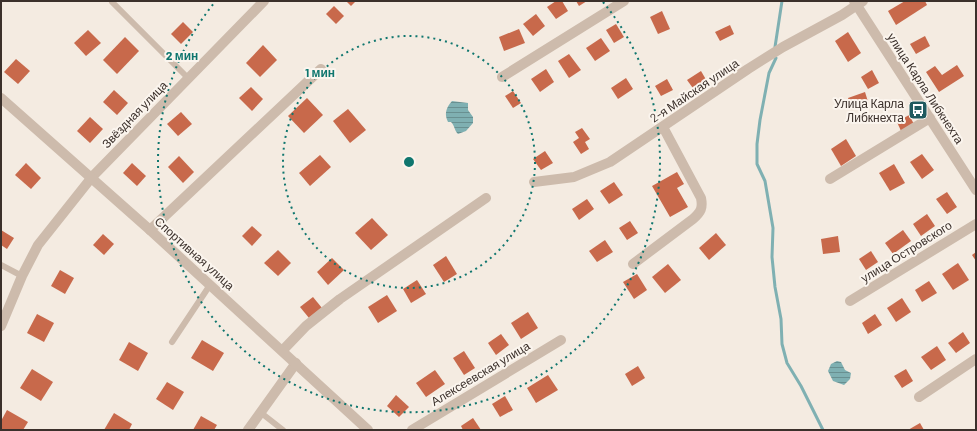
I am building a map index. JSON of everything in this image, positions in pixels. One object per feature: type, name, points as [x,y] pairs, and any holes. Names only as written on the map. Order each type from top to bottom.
[{"type":"street","name":"Звёздная улица","points":[[1,326],[22,276],[45,235],[92,178],[264,1]]},
{"type":"street","points":[[502,77],[624,1]]},
{"type":"street","name":"улица Карла Либкнехта","points":[[858,2],[976,190]]},
{"type":"street","name":"2-я Майская улица","points":[[534,182],[574,177],[592,171],[619,157],[766,58],[822,27],[858,2]]},
{"type":"street","points":[[150,230],[321,69]]},
{"type":"street","name":"Спортивная улица","points":[[1,98],[283,350],[368,430]]},
{"type":"street","points":[[830,179],[930,118]]},
{"type":"street","points":[[634,264],[701,211],[701,198],[663,127]]},
{"type":"street","points":[[283,350],[306,326],[340,299],[486,198]]},
{"type":"street","name":"улица Островского","points":[[850,301],[976,224]]},
{"type":"street","name":"Алексеевская улица","points":[[412,430],[561,340]]},
{"type":"street","points":[[919,397],[976,359]]},
{"type":"street","points":[[248,430],[296,363]]},
{"type":"lane","points":[[112,2],[188,78]]},
{"type":"lane","points":[[1,265],[22,276]]},
{"type":"lane","points":[[172,342],[210,285]]},
{"type":"lane","points":[[260,412],[283,430]]},
{"type":"water","points":[[452,101],[468,103],[468,110],[473,117],[473,123],[466,131],[458,134],[451,122],[448,122],[446,116],[448,106]]},
{"type":"water","points":[[837,361],[841,362],[845,370],[851,373],[850,379],[844,385],[833,381],[828,371],[831,364]]},
{"type":"building","points":[[346,1],[356,1],[351,6]]},
{"type":"building","points":[[556,1],[562,1],[568,11],[556,19],[547,7]]},
{"type":"building","points":[[576,1],[587,1],[579,6]]},
{"type":"building","points":[[905,1],[925,1],[927,5],[896,25],[888,11]]},
{"type":"building","points":[[334,6],[344,16],[336,24],[326,14]]},
{"type":"building","points":[[662,11],[670,29],[658,34],[650,17]]},
{"type":"building","points":[[536,14],[545,26],[533,36],[523,24]]},
{"type":"building","points":[[183,22],[193,32],[181,44],[171,34]]},
{"type":"building","points":[[616,24],[624,37],[614,43],[606,30]]},
{"type":"building","points":[[730,25],[734,34],[720,41],[715,32]]},
{"type":"building","points":[[519,29],[525,43],[504,51],[499,37]]},
{"type":"building","points":[[88,30],[101,43],[86,56],[74,43]]},
{"type":"building","points":[[848,32],[861,53],[848,62],[835,41]]},
{"type":"building","points":[[925,36],[930,46],[916,54],[910,44]]},
{"type":"building","points":[[125,37],[139,51],[117,74],[103,60]]},
{"type":"building","points":[[601,38],[610,51],[595,61],[586,48]]},
{"type":"building","points":[[263,45],[277,60],[260,77],[246,63]]},
{"type":"building","points":[[569,54],[581,70],[569,78],[558,61]]},
{"type":"building","points":[[16,59],[30,71],[18,84],[4,72]]},
{"type":"building","points":[[957,65],[964,76],[939,92],[926,72],[935,66],[942,75]]},
{"type":"building","points":[[546,69],[554,82],[540,92],[531,79]]},
{"type":"building","points":[[872,70],[879,83],[868,89],[861,77]]},
{"type":"building","points":[[701,71],[708,83],[695,91],[687,80]]},
{"type":"building","points":[[626,78],[633,89],[618,99],[611,88]]},
{"type":"building","points":[[667,79],[673,90],[661,96],[655,86]]},
{"type":"building","points":[[251,87],[263,99],[252,111],[239,98]]},
{"type":"building","points":[[114,90],[128,103],[117,115],[103,102]]},
{"type":"building","points":[[513,91],[521,103],[513,108],[505,96]]},
{"type":"building","points":[[865,92],[869,105],[852,110],[848,98]]},
{"type":"building","points":[[307,98],[323,115],[304,133],[288,116]]},
{"type":"building","points":[[348,109],[366,130],[350,143],[333,121]]},
{"type":"building","points":[[181,112],[192,124],[178,136],[167,124]]},
{"type":"building","points":[[909,115],[914,124],[901,131],[897,122]]},
{"type":"building","points":[[90,117],[103,129],[90,143],[77,131]]},
{"type":"building","points":[[582,128],[590,139],[585,142],[589,149],[581,154],[573,142],[579,138],[575,132]]},
{"type":"building","points":[[846,139],[856,156],[841,166],[831,149]]},
{"type":"building","points":[[545,151],[553,163],[541,170],[533,159]]},
{"type":"building","points":[[922,154],[934,170],[922,179],[910,162]]},
{"type":"building","points":[[320,155],[331,167],[310,186],[299,173]]},
{"type":"building","points":[[179,156],[194,172],[183,183],[168,167]]},
{"type":"building","points":[[26,163],[41,178],[31,189],[15,175]]},
{"type":"building","points":[[132,163],[146,176],[137,186],[123,173]]},
{"type":"building","points":[[894,164],[905,183],[890,191],[879,173]]},
{"type":"building","points":[[677,172],[684,184],[677,188],[688,207],[670,217],[652,186]]},
{"type":"building","points":[[614,182],[623,195],[609,204],[600,191]]},
{"type":"building","points":[[947,192],[957,207],[947,214],[936,199]]},
{"type":"building","points":[[587,199],[594,209],[579,220],[572,209]]},
{"type":"building","points":[[927,214],[935,226],[921,236],[913,224]]},
{"type":"building","points":[[372,218],[388,235],[371,250],[355,233]]},
{"type":"building","points":[[630,221],[638,233],[627,240],[619,228]]},
{"type":"building","points":[[252,226],[262,235],[252,246],[242,236]]},
{"type":"building","points":[[1,230],[14,238],[7,249],[1,245]]},
{"type":"building","points":[[903,230],[911,241],[893,254],[885,243]]},
{"type":"building","points":[[716,233],[726,245],[709,260],[699,248]]},
{"type":"building","points":[[103,234],[114,244],[104,255],[93,245]]},
{"type":"building","points":[[838,236],[840,252],[823,254],[821,239]]},
{"type":"building","points":[[605,240],[613,252],[597,262],[589,251]]},
{"type":"building","points":[[278,250],[291,263],[278,276],[264,263]]},
{"type":"building","points":[[871,251],[878,262],[866,270],[859,259]]},
{"type":"building","points":[[976,252],[976,261],[972,255]]},
{"type":"building","points":[[446,256],[457,274],[444,282],[433,265]]},
{"type":"building","points":[[332,258],[344,270],[328,285],[317,272]]},
{"type":"building","points":[[958,263],[969,280],[953,290],[942,274]]},
{"type":"building","points":[[668,264],[681,280],[665,293],[652,277]]},
{"type":"building","points":[[60,270],[74,278],[65,294],[51,286]]},
{"type":"building","points":[[637,274],[647,290],[634,299],[623,282]]},
{"type":"building","points":[[417,280],[426,294],[411,303],[403,289]]},
{"type":"building","points":[[929,281],[937,293],[922,302],[915,290]]},
{"type":"building","points":[[387,295],[397,311],[378,323],[368,307]]},
{"type":"building","points":[[313,297],[322,308],[309,318],[300,307]]},
{"type":"building","points":[[902,298],[911,312],[896,322],[887,308]]},
{"type":"building","points":[[528,312],[538,328],[521,339],[511,323]]},
{"type":"building","points":[[37,314],[54,323],[44,342],[27,333]]},
{"type":"building","points":[[875,314],[882,325],[868,334],[862,323]]},
{"type":"building","points":[[963,332],[970,343],[956,353],[948,343]]},
{"type":"building","points":[[501,334],[509,345],[496,355],[488,343]]},
{"type":"building","points":[[202,340],[224,353],[213,371],[191,358]]},
{"type":"building","points":[[129,342],[148,353],[138,371],[119,360]]},
{"type":"building","points":[[937,346],[946,360],[931,370],[921,357]]},
{"type":"building","points":[[464,351],[475,368],[464,375],[453,358]]},
{"type":"building","points":[[638,366],[645,378],[632,386],[625,374]]},
{"type":"building","points":[[32,369],[53,382],[41,401],[20,388]]},
{"type":"building","points":[[906,369],[913,381],[902,388],[894,376]]},
{"type":"building","points":[[435,370],[445,384],[426,397],[416,383]]},
{"type":"building","points":[[548,375],[558,390],[536,403],[527,388]]},
{"type":"building","points":[[167,382],[184,392],[173,410],[156,399]]},
{"type":"building","points":[[396,395],[409,407],[399,417],[387,406]]},
{"type":"building","points":[[505,396],[513,410],[500,417],[492,404]]},
{"type":"building","points":[[7,410],[28,422],[23,430],[1,430],[1,421]]},
{"type":"building","points":[[114,413],[132,424],[129,430],[104,430]]},
{"type":"building","points":[[201,416],[217,425],[214,430],[193,430]]},
{"type":"building","points":[[473,418],[481,430],[463,430],[461,426]]},
{"type":"building","points":[[920,423],[924,430],[908,430]]},
{"type":"waterway","points":[[775,47],[782,1]]},
{"type":"waterway","points":[[776,58],[769,73],[760,120],[757,144],[757,164],[765,181],[773,228],[772,257],[775,287],[781,319],[782,344],[787,363],[801,386],[823,430]]},
{"type":"place","name":"Улица Карла Либкнехта","points":[[918,110]]}]
